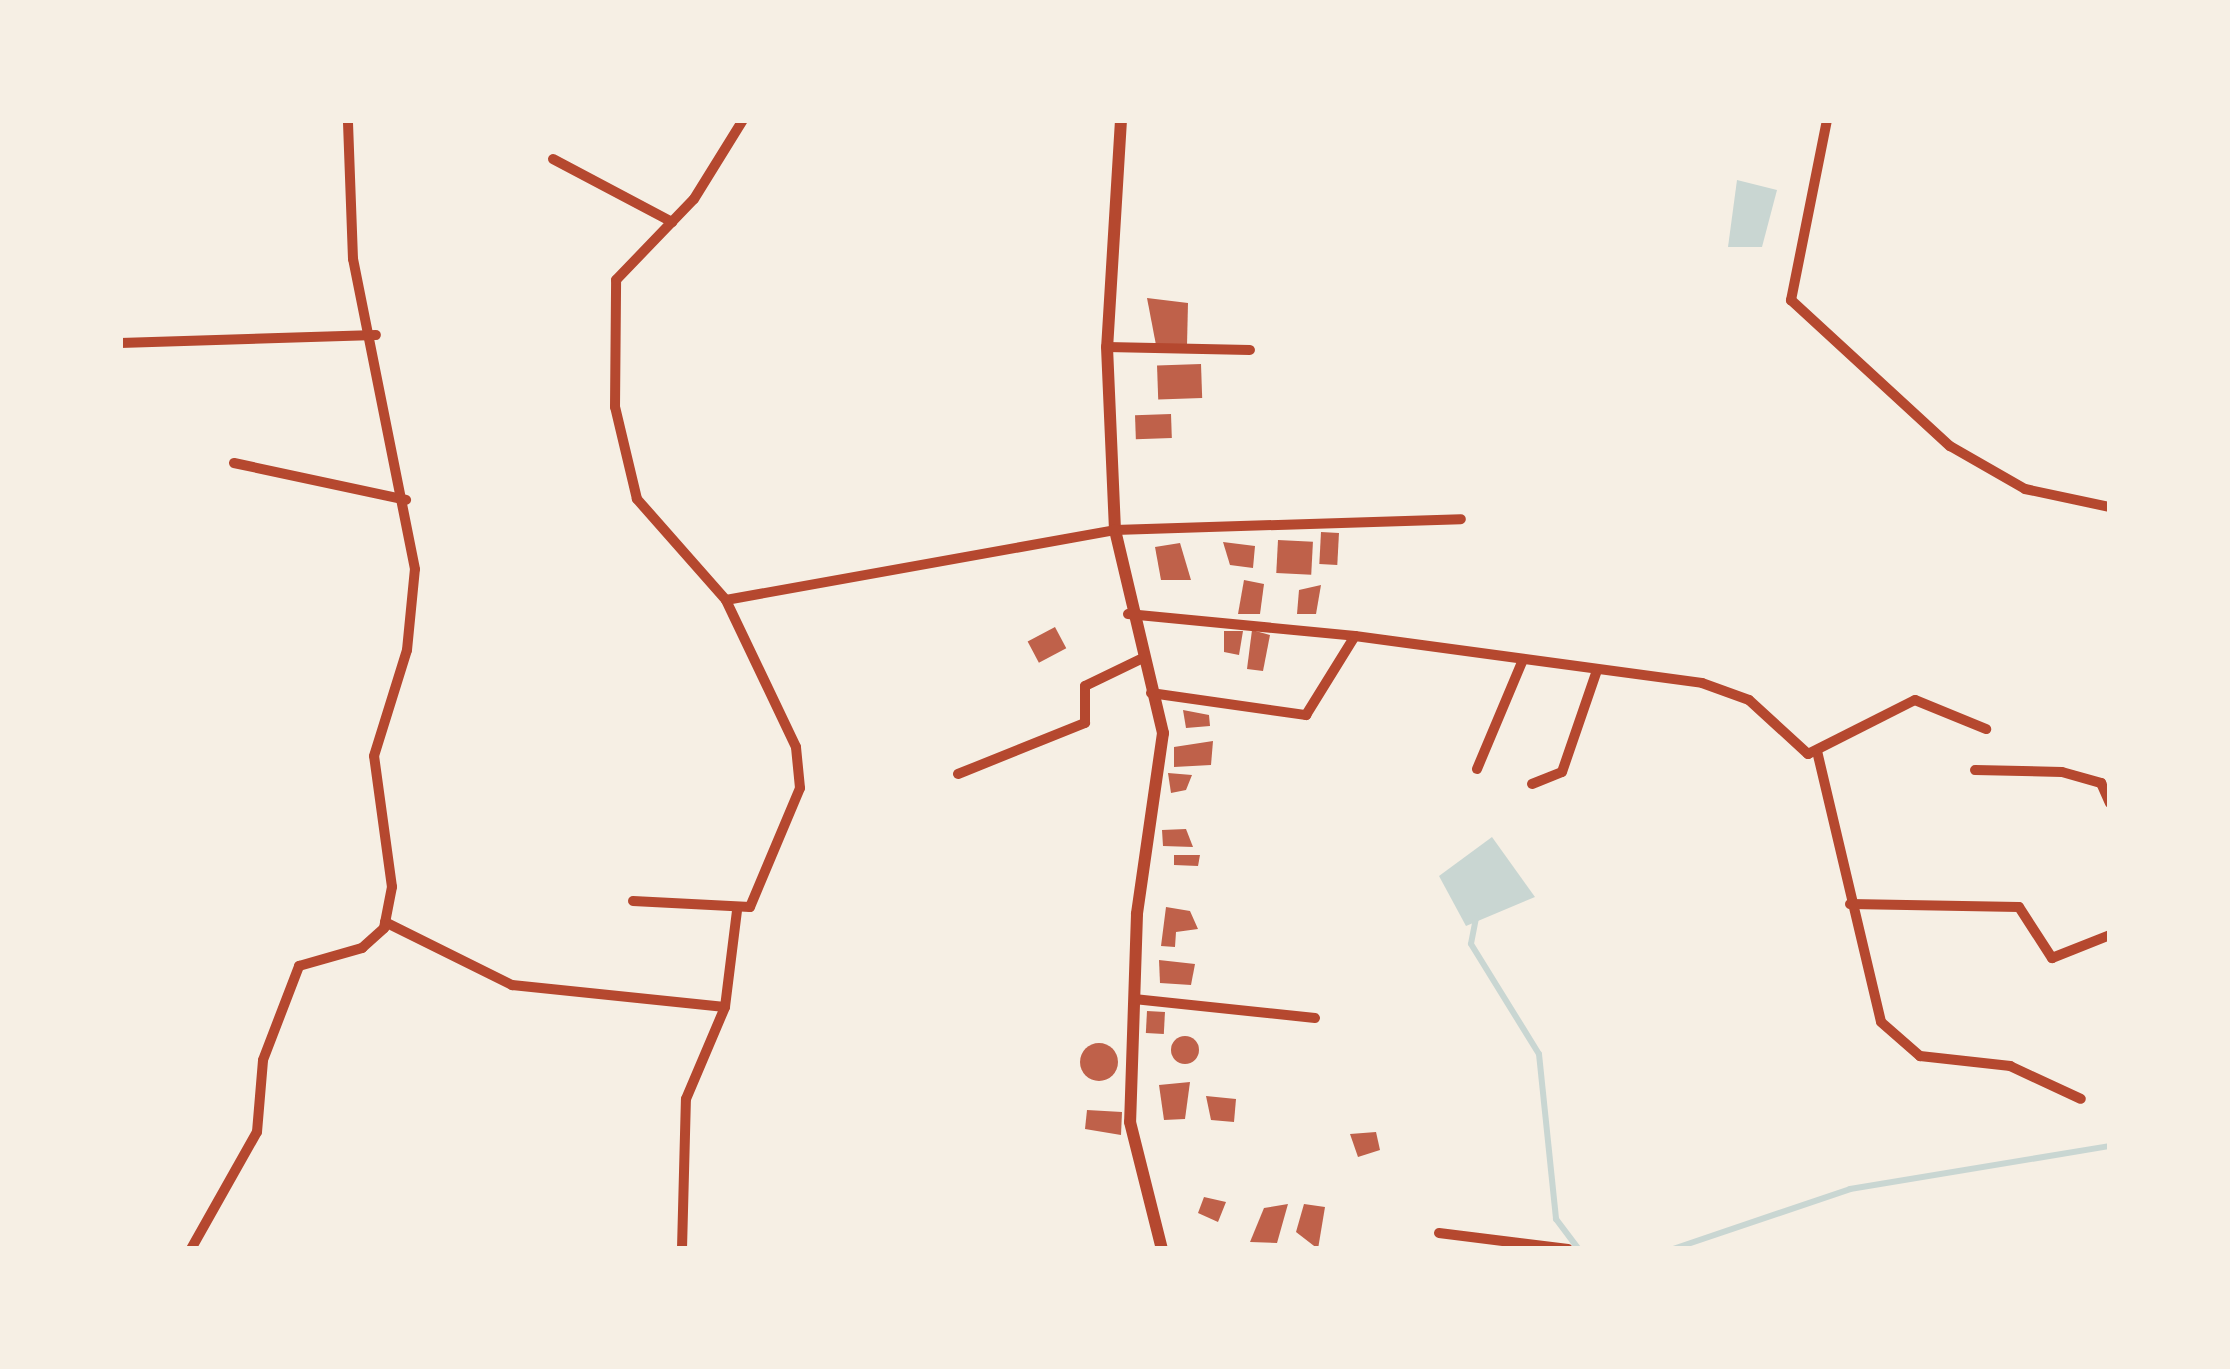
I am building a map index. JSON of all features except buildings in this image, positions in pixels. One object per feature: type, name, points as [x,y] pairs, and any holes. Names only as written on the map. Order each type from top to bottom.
[{"type":"street","points":[[191,1249],[257,1132],[263,1060],[299,966],[362,948],[385,922],[392,887],[374,756],[407,650],[415,569],[376,335],[353,259],[348,120]]},
{"type":"street","points":[[633,901],[737,911],[750,907],[800,788],[796,747],[726,600],[637,500],[619,451],[616,280],[672,221],[743,120]]},
{"type":"street","points":[[1121,120],[1106,347],[1114,530],[1128,614],[1163,734],[1134,999],[1130,1122],[1162,1249]]},
{"type":"street","points":[[1827,120],[1791,300],[1950,446],[2025,489],[2110,507]]},
{"type":"street","points":[[553,159],[672,221]]},
{"type":"street","points":[[120,344],[376,335]]},
{"type":"street","points":[[1106,347],[1250,350]]},
{"type":"street","points":[[234,464],[406,500]]},
{"type":"street","points":[[726,600],[1114,530],[1461,520]]},
{"type":"street","points":[[1128,614],[1355,636],[1596,673],[1702,683],[1749,700],[1817,751],[1880,1022],[1920,1056],[2010,1066],[2081,1099]]},
{"type":"street","points":[[1151,693],[1306,715],[1355,636]]},
{"type":"street","points":[[958,774],[1085,723],[1085,686],[1141,659]]},
{"type":"street","points":[[1478,769],[1522,662]]},
{"type":"street","points":[[1532,784],[1562,772],[1596,673]]},
{"type":"street","points":[[1817,751],[1915,700],[1986,729]]},
{"type":"street","points":[[1975,770],[2062,772],[2101,783],[2110,803]]},
{"type":"street","points":[[1850,904],[2018,907],[2053,958],[2110,935]]},
{"type":"street","points":[[682,1249],[686,1099],[725,1007],[737,911]]},
{"type":"street","points":[[385,922],[512,985],[725,1007]]},
{"type":"street","points":[[1134,999],[1315,1018]]},
{"type":"street","points":[[1439,1233],[1568,1249]]},
{"type":"shaded area","points":[[1737,180],[1777,190],[1762,247],[1728,247]]},
{"type":"shaded area","points":[[1492,837],[1535,897],[1466,926],[1439,876]]},
{"type":"waterway","points":[[1476,918],[1471,944],[1539,1054],[1556,1219],[1579,1249]]},
{"type":"waterway","points":[[1673,1249],[1850,1189],[2110,1146]]}]
